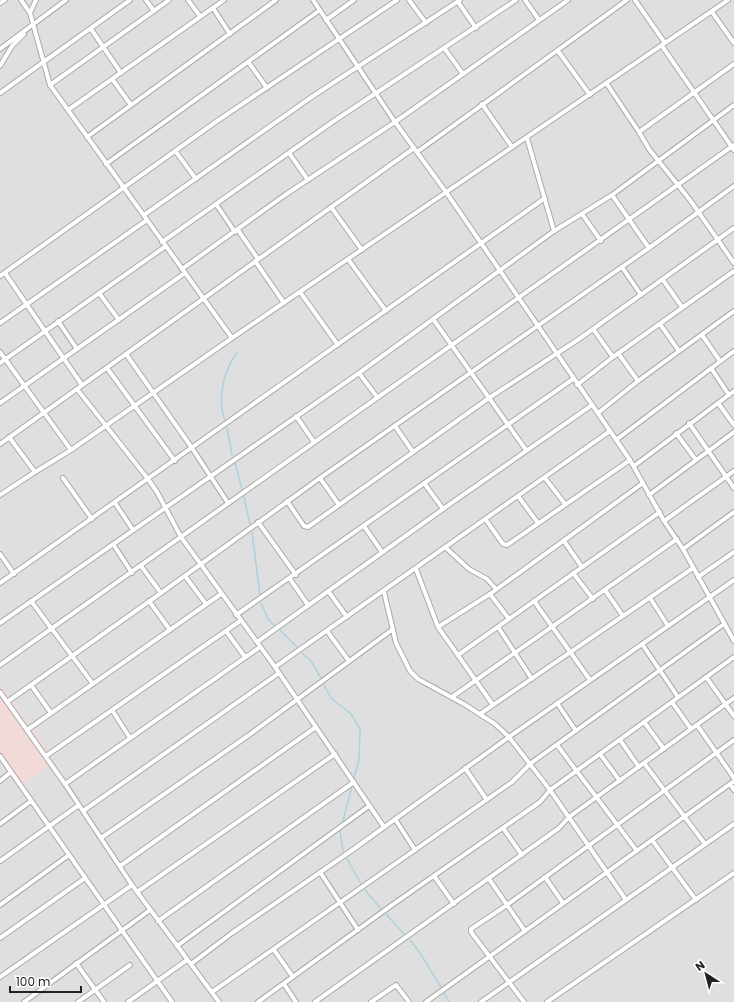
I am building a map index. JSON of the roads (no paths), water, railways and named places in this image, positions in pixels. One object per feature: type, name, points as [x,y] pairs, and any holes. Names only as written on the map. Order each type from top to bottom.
[{"type":"street","points":[[0,3],[5,0]]},
{"type":"street","points":[[21,0],[30,13],[32,25],[50,85],[232,338]]},
{"type":"street","points":[[30,13],[36,0]]},
{"type":"street","points":[[0,49],[66,0]]},
{"type":"street","points":[[0,93],[130,0]]},
{"type":"street","points":[[146,0],[154,11]]},
{"type":"street","points":[[50,85],[169,0]]},
{"type":"street","points":[[188,0],[200,16]]},
{"type":"street","points":[[68,110],[224,0]]},
{"type":"street","points":[[87,137],[276,0]]},
{"type":"street","points":[[313,0],[395,122],[446,192],[634,466],[664,521],[683,549],[734,641]]},
{"type":"street","points":[[326,20],[354,0]]},
{"type":"street","points":[[82,385],[27,304],[1,275],[176,152],[217,121],[397,0]]},
{"type":"street","points":[[410,0],[426,23]]},
{"type":"street","points":[[162,242],[289,153],[516,0]]},
{"type":"street","points":[[525,0],[539,20]]},
{"type":"street","points":[[0,403],[119,320],[236,231],[308,180],[395,122],[568,0]]},
{"type":"street","points":[[0,444],[331,207],[482,104],[627,0]]},
{"type":"street","points":[[0,665],[132,573],[377,397],[733,147],[694,92],[635,0]]},
{"type":"street","points":[[0,495],[71,450],[232,338],[607,84],[728,0]]},
{"type":"street","points":[[144,215],[313,96],[459,1],[476,28]]},
{"type":"street","points":[[213,8],[230,34]]},
{"type":"street","points":[[106,164],[249,63],[320,10]]},
{"type":"street","points":[[712,12],[734,44]]},
{"type":"street","points":[[0,66],[12,46],[32,25]]},
{"type":"street","points":[[91,29],[121,73]]},
{"type":"street","points":[[445,49],[463,74]]},
{"type":"street","points":[[558,50],[590,95]]},
{"type":"street","points":[[249,63],[267,88]]},
{"type":"street","points":[[639,132],[734,64]]},
{"type":"street","points":[[112,79],[131,105]]},
{"type":"street","points":[[607,84],[649,149],[699,213],[734,264]]},
{"type":"street","points":[[482,104],[512,147]]},
{"type":"street","points":[[0,623],[165,506],[359,373],[554,231],[612,195],[734,105]]},
{"type":"street","points":[[527,138],[554,231]]},
{"type":"street","points":[[176,152],[196,179]]},
{"type":"street","points":[[289,153],[308,180]]},
{"type":"street","points":[[7,702],[161,594],[200,564],[320,478],[699,213],[734,186]]},
{"type":"street","points":[[612,195],[649,248]]},
{"type":"street","points":[[0,583],[482,244],[545,198]]},
{"type":"street","points":[[216,204],[257,260],[284,303]]},
{"type":"street","points":[[331,207],[362,250]]},
{"type":"street","points":[[582,214],[600,241]]},
{"type":"street","points":[[0,323],[147,220]]},
{"type":"street","points":[[287,502],[306,527],[489,398],[593,329],[734,228]]},
{"type":"street","points":[[0,363],[166,246]]},
{"type":"street","points":[[348,259],[386,311]]},
{"type":"street","points":[[622,267],[641,295]]},
{"type":"street","points":[[578,385],[613,357],[734,270]]},
{"type":"street","points":[[663,280],[682,307]]},
{"type":"street","points":[[300,292],[338,345]]},
{"type":"street","points":[[98,293],[119,320]]},
{"type":"street","points":[[598,413],[638,381],[734,312]]},
{"type":"street","points":[[433,319],[526,450]]},
{"type":"street","points":[[58,322],[77,349]]},
{"type":"street","points":[[660,324],[679,351]]},
{"type":"street","points":[[593,329],[613,357]]},
{"type":"street","points":[[702,335],[720,360]]},
{"type":"street","points":[[616,440],[720,360],[734,351]]},
{"type":"street","points":[[0,352],[45,412],[71,450]]},
{"type":"street","points":[[126,354],[152,394],[192,448],[228,503]]},
{"type":"street","points":[[618,354],[638,381]]},
{"type":"street","points":[[107,368],[175,460]]},
{"type":"street","points":[[711,368],[729,395]]},
{"type":"street","points":[[359,373],[377,397]]},
{"type":"street","points":[[236,615],[290,579],[573,379]]},
{"type":"street","points":[[77,389],[148,479],[165,506],[181,537],[240,621],[275,667],[384,827]]},
{"type":"street","points":[[634,466],[689,423],[734,391]]},
{"type":"street","points":[[718,402],[734,425]]},
{"type":"street","points":[[256,642],[526,450],[592,405]]},
{"type":"street","points":[[296,416],[314,442]]},
{"type":"street","points":[[689,423],[734,488]]},
{"type":"street","points":[[394,426],[413,452]]},
{"type":"street","points":[[275,667],[384,592],[610,431]]},
{"type":"street","points":[[649,494],[734,432]]},
{"type":"street","points":[[676,433],[696,460]]},
{"type":"street","points":[[9,437],[35,472]]},
{"type":"street","points":[[486,520],[505,545],[630,460]]},
{"type":"street","points":[[664,521],[734,471]]},
{"type":"street","points":[[63,478],[92,519]]},
{"type":"street","points":[[320,478],[339,505]]},
{"type":"street","points":[[545,478],[565,504]]},
{"type":"street","points":[[424,483],[443,509]]},
{"type":"street","points":[[438,627],[490,594],[643,484]]},
{"type":"street","points":[[518,496],[538,523]]},
{"type":"street","points":[[115,503],[133,530]]},
{"type":"street","points":[[458,655],[660,512]]},
{"type":"street","points":[[683,549],[734,512]]},
{"type":"street","points":[[258,522],[296,574]]},
{"type":"street","points":[[364,526],[382,552]]},
{"type":"street","points":[[452,697],[676,539]]},
{"type":"street","points":[[564,541],[582,567]]},
{"type":"street","points":[[113,544],[132,573]]},
{"type":"street","points":[[446,548],[468,569],[487,579],[496,589]]},
{"type":"street","points":[[698,577],[734,552]]},
{"type":"street","points":[[0,554],[14,574]]},
{"type":"street","points":[[141,566],[161,594]]},
{"type":"street","points":[[480,714],[693,568]]},
{"type":"street","points":[[416,569],[438,627],[493,705]]},
{"type":"street","points":[[573,573],[592,599]]},
{"type":"street","points":[[185,576],[206,604]]},
{"type":"street","points":[[290,579],[308,605]]},
{"type":"street","points":[[190,964],[384,827],[509,736],[734,580]]},
{"type":"street","points":[[605,590],[623,616]]},
{"type":"street","points":[[328,591],[347,618]]},
{"type":"street","points":[[384,592],[393,630],[401,654],[410,671],[418,679],[480,714],[509,736],[531,763],[626,900]]},
{"type":"street","points":[[27,730],[221,594]]},
{"type":"street","points":[[490,594],[509,619]]},
{"type":"street","points":[[650,598],[668,626]]},
{"type":"street","points":[[31,601],[93,684]]},
{"type":"street","points":[[534,601],[590,680]]},
{"type":"street","points":[[149,602],[170,630]]},
{"type":"street","points":[[46,756],[240,621]]},
{"type":"street","points":[[212,992],[512,782],[531,763],[724,624]]},
{"type":"street","points":[[498,627],[532,679]]},
{"type":"street","points":[[102,838],[393,630]]},
{"type":"street","points":[[226,631],[245,657]]},
{"type":"street","points":[[327,631],[349,662]]},
{"type":"street","points":[[642,644],[678,697]]},
{"type":"street","points":[[65,784],[260,647]]},
{"type":"street","points":[[258,1002],[540,802],[550,790],[734,657]]},
{"type":"street","points":[[83,811],[279,673]]},
{"type":"street","points":[[706,677],[734,716]]},
{"type":"street","points":[[31,685],[51,713]]},
{"type":"street","points":[[0,692],[46,756],[132,885],[219,1002]]},
{"type":"street","points":[[315,1002],[489,879],[559,828],[569,817],[734,698]]},
{"type":"street","points":[[672,702],[691,729]]},
{"type":"street","points":[[557,703],[576,731]]},
{"type":"street","points":[[112,710],[130,738]]},
{"type":"street","points":[[644,722],[664,749]]},
{"type":"street","points":[[697,725],[734,778]]},
{"type":"street","points":[[120,866],[316,727]]},
{"type":"street","points":[[620,740],[639,767]]},
{"type":"street","points":[[524,1002],[471,932],[471,929],[507,905],[734,740]]},
{"type":"street","points":[[557,745],[637,851]]},
{"type":"street","points":[[137,892],[335,754]]},
{"type":"street","points":[[600,754],[620,781]]},
{"type":"street","points":[[0,756],[172,1002]]},
{"type":"street","points":[[644,763],[705,844]]},
{"type":"street","points":[[465,768],[486,800]]},
{"type":"street","points":[[0,780],[11,772]]},
{"type":"street","points":[[158,921],[354,782]]},
{"type":"street","points":[[426,1002],[732,782],[734,790]]},
{"type":"street","points":[[0,824],[31,801]]},
{"type":"street","points":[[0,861],[79,805]]},
{"type":"street","points":[[177,946],[369,806]]},
{"type":"street","points":[[395,819],[415,850]]},
{"type":"street","points":[[481,1002],[734,824]]},
{"type":"street","points":[[503,828],[522,855]]},
{"type":"street","points":[[652,840],[696,900]]},
{"type":"street","points":[[0,905],[69,855]]},
{"type":"street","points":[[320,872],[358,930]]},
{"type":"street","points":[[547,1002],[734,873]]},
{"type":"street","points":[[434,876],[454,904]]},
{"type":"street","points":[[545,877],[564,903]]},
{"type":"street","points":[[0,938],[85,878]]},
{"type":"street","points":[[489,879],[525,931]]},
{"type":"street","points":[[0,977],[132,885]]},
{"type":"street","points":[[24,1002],[150,910]]},
{"type":"street","points":[[274,950],[293,978]]},
{"type":"street","points":[[128,1002],[187,960]]},
{"type":"street","points":[[76,963],[104,1002]]},
{"type":"street","points":[[78,1002],[130,965]]},
{"type":"street","points":[[284,984],[296,1002]]},
{"type":"street","points":[[371,1002],[396,985],[409,1002]]},
{"type":"waterway","points":[[225,421],[222,404],[223,386],[228,368],[237,353]]},
{"type":"waterway","points":[[227,428],[232,455]]},
{"type":"waterway","points":[[235,463],[242,489]]},
{"type":"waterway","points":[[244,497],[250,524]]},
{"type":"waterway","points":[[252,532],[260,595]]},
{"type":"waterway","points":[[261,603],[268,619],[274,625]]},
{"type":"waterway","points":[[280,630],[297,647]]},
{"type":"waterway","points":[[302,653],[311,661],[321,678]]},
{"type":"waterway","points":[[324,685],[331,698],[351,714],[360,729],[359,760],[354,777]]},
{"type":"waterway","points":[[343,821],[352,786]]},
{"type":"waterway","points":[[340,831],[343,852]]},
{"type":"waterway","points":[[347,859],[361,884]]},
{"type":"waterway","points":[[365,890],[381,909]]},
{"type":"waterway","points":[[386,914],[405,935]]},
{"type":"waterway","points":[[410,940],[441,987]]},
{"type":"waterway","points":[[444,993],[449,1002]]}]
